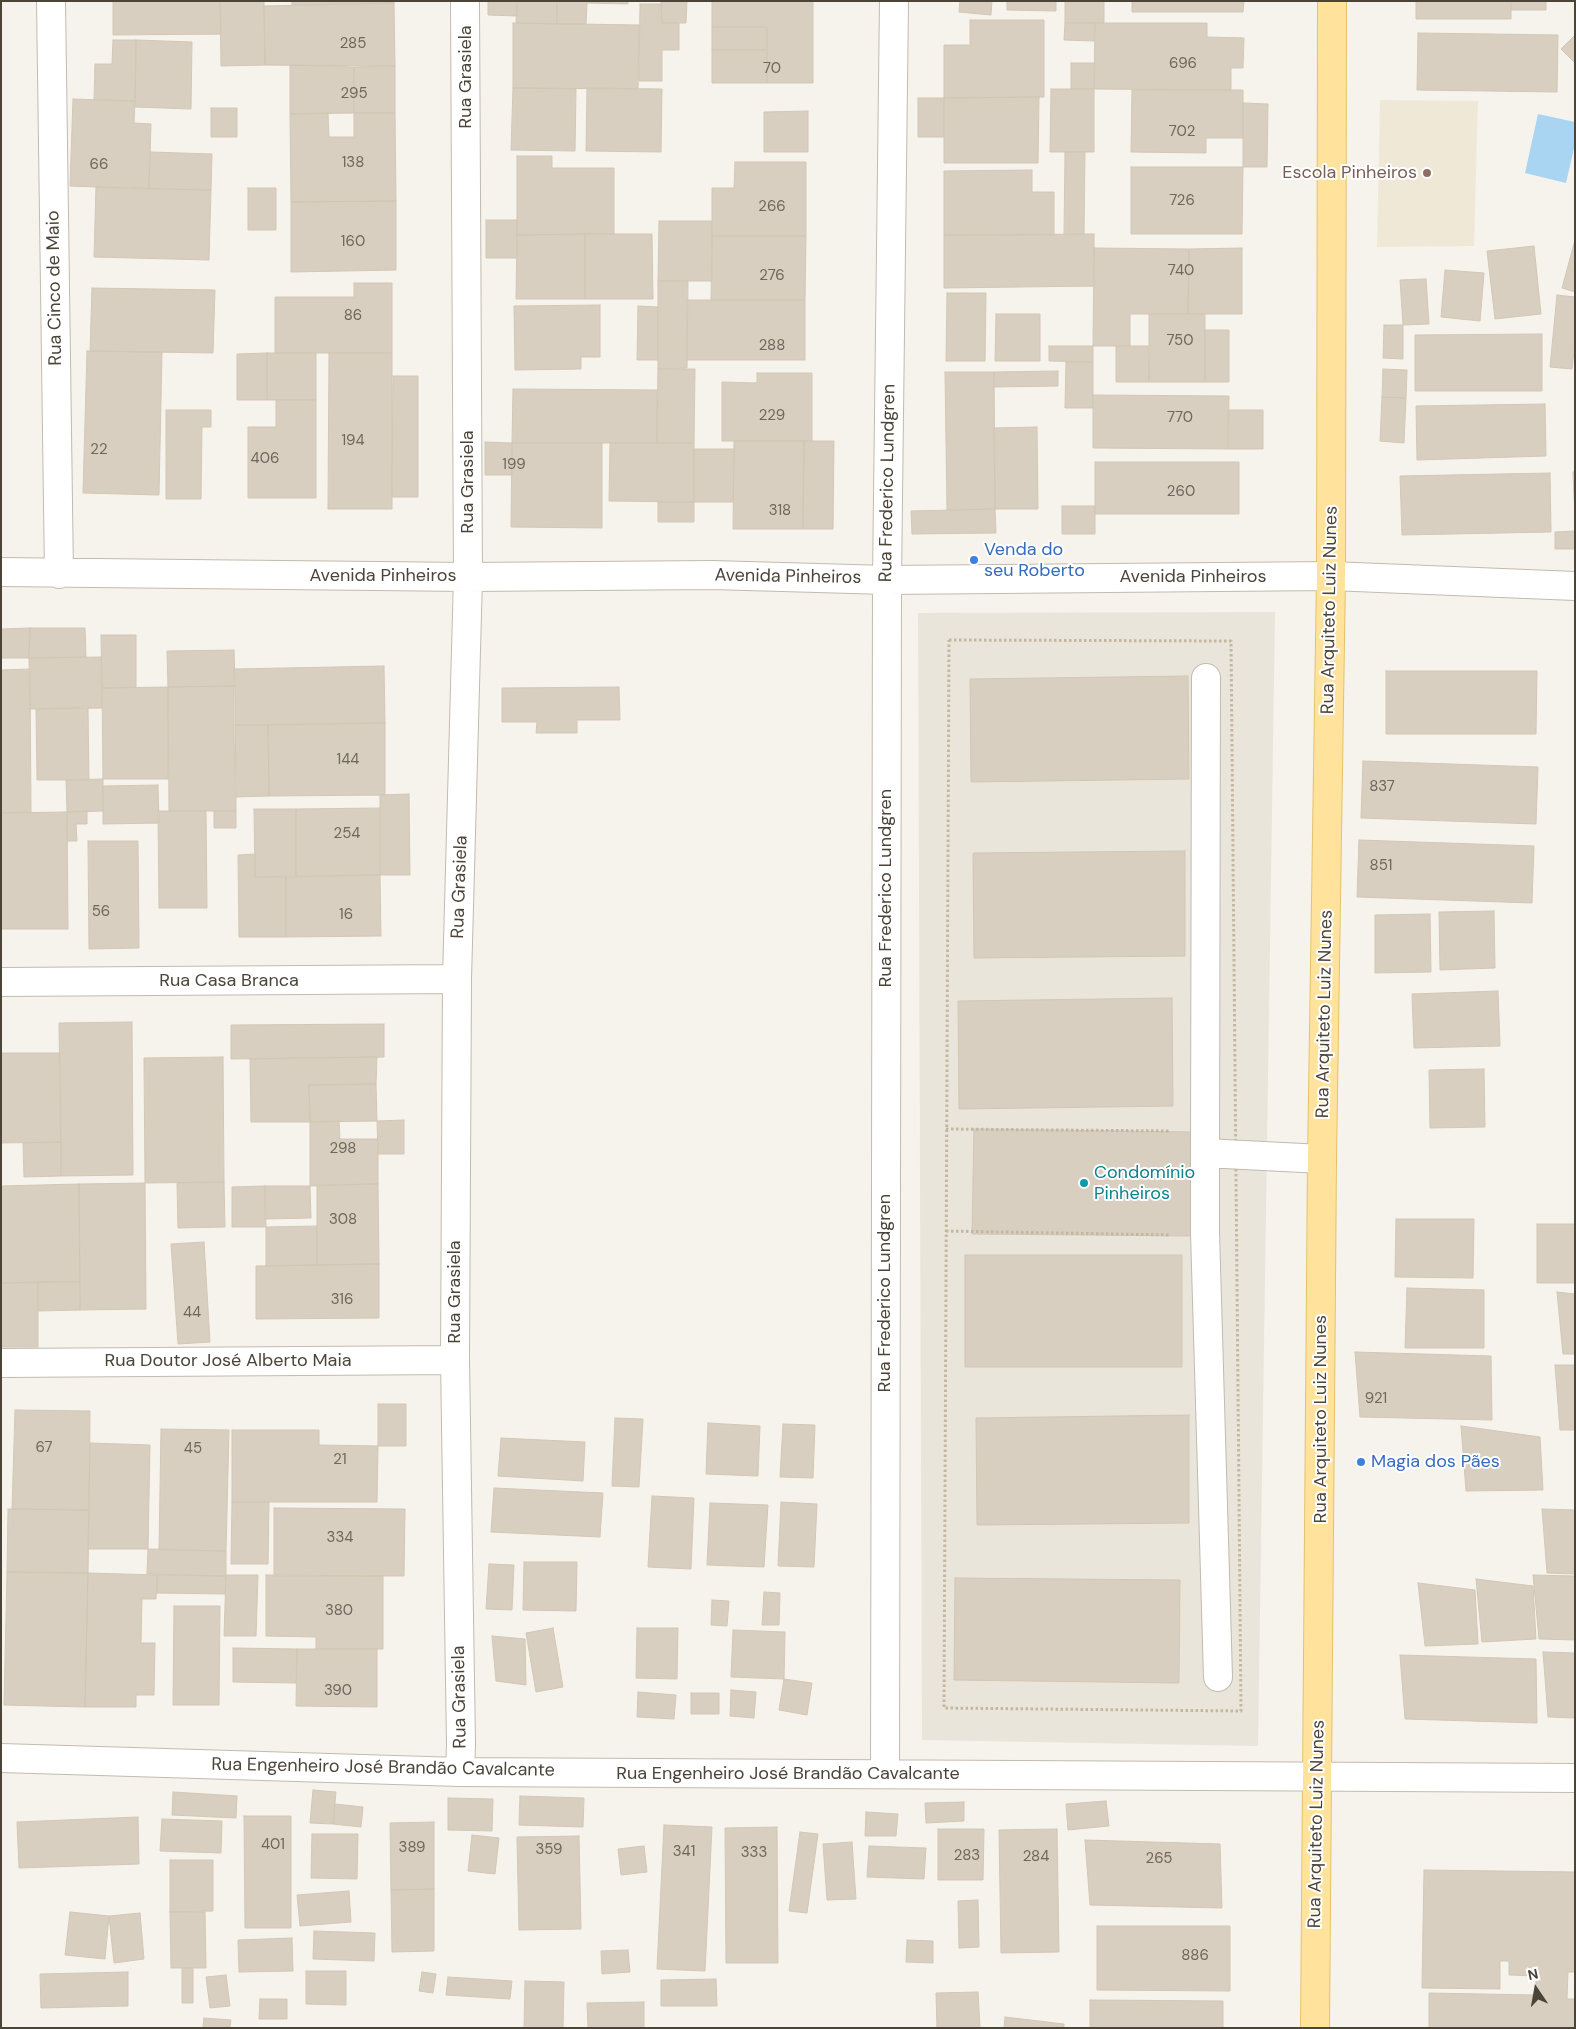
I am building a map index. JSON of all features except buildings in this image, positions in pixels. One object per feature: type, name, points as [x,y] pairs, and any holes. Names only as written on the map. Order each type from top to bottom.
[{"type":"main road","name":"Rua Arquiteto Luiz Nunes","points":[[1315,2028],[1322,1159],[1332,576],[1332,1]]},
{"type":"street","name":"Rua Cinco de Maio","points":[[51,1],[59,574]]},
{"type":"street","name":"Rua Grasiela","points":[[460,1772],[455,1360],[457,979],[468,577],[465,1]]},
{"type":"street","name":"Rua Frederico Lundgren","points":[[885,1774],[887,580],[894,1]]},
{"type":"street","name":"Avenida Pinheiros","points":[[1,572],[468,577],[712,576],[887,580],[1332,576],[1575,586]]},
{"type":"street","points":[[1206,678],[1205,1232],[1218,1677]]},
{"type":"street","name":"Rua Casa Branca","points":[[1,982],[457,979]]},
{"type":"street","points":[[1205,1145],[1236,1154],[1322,1159]]},
{"type":"street","name":"Rua Doutor José Alberto Maia","points":[[1,1363],[455,1360]]},
{"type":"street","name":"Rua Engenheiro José Brandão Cavalcante","points":[[1,1758],[460,1772],[1575,1778]]},
{"type":"path","points":[[949,640],[1230,641],[1236,1154],[1241,1711],[944,1708],[949,640]]},
{"type":"path","points":[[946,1129],[1195,1132],[1205,1145]]},
{"type":"path","points":[[946,1231],[1194,1236],[1205,1232]]},
{"type":"shaded area","name":"Escola Pinheiros","points":[[1380,100],[1478,101],[1474,246],[1377,247]]},
{"type":"shaded area","points":[[1275,612],[1258,1746],[922,1740],[918,613]]},
{"type":"water","points":[[1538,114],[1575,122],[1575,144],[1566,183],[1525,173]]},
{"type":"place","name":"Escola Pinheiros","points":[[1427,173]]},
{"type":"place","name":"Venda do seu Roberto","points":[[974,560]]},
{"type":"place","name":"Condomínio Pinheiros","points":[[1084,1183]]},
{"type":"place","name":"Magia dos Pães","points":[[1361,1462]]}]
